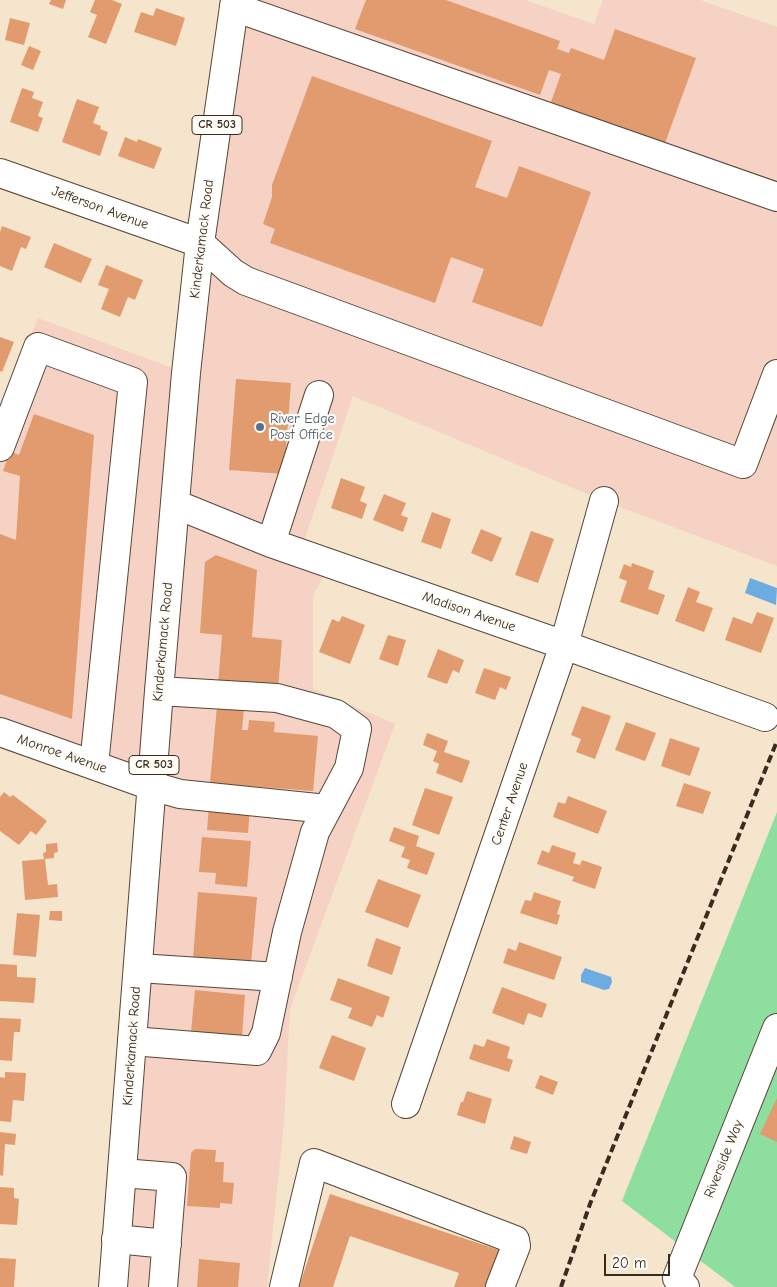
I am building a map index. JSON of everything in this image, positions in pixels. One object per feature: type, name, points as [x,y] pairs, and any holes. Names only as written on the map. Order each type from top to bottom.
[{"type":"street","points":[[235,3],[777,197]]},
{"type":"street","name":"Kinderkamack Road","points":[[113,1287],[175,504],[200,243],[235,3]]},
{"type":"street","name":"Jefferson Avenue","points":[[0,173],[200,243]]},
{"type":"street","points":[[200,243],[233,273],[246,281],[743,464],[777,374]]},
{"type":"street","points":[[0,447],[38,347],[133,382],[94,765]]},
{"type":"street","points":[[271,543],[319,395]]},
{"type":"street","name":"Center Avenue","points":[[406,1104],[564,645],[604,501]]},
{"type":"street","name":"Madison Avenue","points":[[175,504],[271,543],[765,717]]},
{"type":"street","points":[[132,1041],[257,1050],[266,1033],[287,932],[315,832],[349,768],[357,729],[336,714],[277,698],[159,691]]},
{"type":"street","name":"Monroe Avenue","points":[[0,732],[152,786],[180,794],[327,809]]},
{"type":"street","points":[[138,968],[278,976]]},
{"type":"street","name":"Riverside Way","points":[[685,1287],[677,1278],[777,1028]]},
{"type":"street","points":[[284,1287],[314,1163],[516,1240],[516,1246],[500,1287]]},
{"type":"street","points":[[122,1173],[172,1178],[163,1287]]},
{"type":"street","points":[[116,1239],[167,1244]]},
{"type":"shaded area","points":[[235,0],[525,0],[594,24],[603,0],[700,0],[777,27],[777,566],[604,501],[353,396],[300,553],[330,565],[313,595],[313,689],[395,724],[290,1009],[284,1122],[267,1287],[113,1287],[152,786],[0,732],[0,411],[38,318],[186,373]]},
{"type":"green space","points":[[777,812],[777,1287],[735,1287],[622,1201]]},
{"type":"water","points":[[750,578],[777,588],[776,605],[745,593]]},
{"type":"water","points":[[585,968],[611,977],[612,982],[609,989],[604,990],[581,982],[581,975]]},
{"type":"building","points":[[51,0],[66,0],[63,9],[49,4]]},
{"type":"building","points":[[95,0],[112,0],[122,4],[106,44],[88,37],[97,15],[90,12]]},
{"type":"building","points":[[366,0],[446,0],[560,41],[557,49],[569,53],[571,48],[604,60],[615,29],[696,58],[665,143],[551,102],[561,74],[549,70],[540,95],[355,29]]},
{"type":"building","points":[[156,8],[185,18],[176,46],[134,32],[141,12],[153,16]]},
{"type":"building","points":[[10,18],[30,23],[24,45],[5,40]]},
{"type":"building","points":[[29,46],[41,51],[33,70],[21,65]]},
{"type":"building","points":[[312,76],[492,141],[475,187],[507,198],[519,166],[591,192],[542,327],[472,302],[484,269],[451,257],[435,303],[270,243],[275,229],[263,224],[272,197],[272,185]]},
{"type":"building","points":[[22,88],[34,92],[32,98],[43,102],[38,116],[43,118],[38,132],[10,122]]},
{"type":"building","points":[[77,99],[99,107],[93,123],[101,126],[100,129],[108,132],[100,156],[62,142]]},
{"type":"building","points":[[125,137],[137,142],[138,139],[162,148],[154,169],[118,156]]},
{"type":"building","points":[[2,226],[31,237],[26,249],[21,247],[12,271],[0,266],[0,232]]},
{"type":"building","points":[[54,243],[92,259],[81,283],[44,267]]},
{"type":"building","points":[[106,265],[143,280],[135,300],[128,297],[120,317],[101,309],[109,289],[98,285]]},
{"type":"building","points":[[0,337],[14,342],[2,372],[0,371]]},
{"type":"building","name":"River Edge Post Office","points":[[236,379],[291,383],[284,474],[229,470]]},
{"type":"building","points":[[34,414],[94,435],[72,719],[0,694],[0,534],[16,540],[20,476],[3,471],[10,451],[19,455]]},
{"type":"building","points":[[341,478],[365,487],[360,501],[367,504],[362,519],[331,508]]},
{"type":"building","points":[[384,494],[406,503],[401,515],[408,518],[403,532],[373,520]]},
{"type":"building","points":[[432,512],[451,519],[441,549],[421,542]]},
{"type":"building","points":[[481,529],[502,538],[492,562],[471,553]]},
{"type":"building","points":[[531,531],[554,539],[538,583],[515,575]]},
{"type":"building","points":[[216,555],[257,570],[252,637],[282,640],[278,689],[218,685],[222,635],[200,633],[205,562]]},
{"type":"building","points":[[632,563],[654,571],[648,589],[665,595],[658,615],[620,602],[627,581],[619,578],[624,564],[631,567]]},
{"type":"building","points":[[688,587],[700,592],[696,602],[713,608],[704,632],[675,621]]},
{"type":"building","points":[[757,612],[774,618],[761,653],[725,640],[733,617],[752,624]]},
{"type":"building","points":[[342,616],[365,625],[350,664],[319,652],[332,619],[339,622]]},
{"type":"building","points":[[388,635],[406,640],[398,666],[379,659]]},
{"type":"building","points":[[438,649],[464,660],[459,673],[453,670],[447,684],[427,677]]},
{"type":"building","points":[[484,668],[511,677],[506,690],[500,687],[495,700],[475,693]]},
{"type":"building","points":[[217,706],[244,708],[242,730],[248,730],[249,720],[275,722],[274,732],[318,736],[313,791],[210,783]]},
{"type":"building","points":[[582,706],[611,716],[595,759],[576,752],[581,739],[571,735]]},
{"type":"building","points":[[626,722],[656,733],[645,761],[615,750]]},
{"type":"building","points":[[427,733],[448,741],[444,752],[470,761],[462,783],[436,773],[439,764],[433,761],[437,751],[423,745]]},
{"type":"building","points":[[670,738],[700,748],[690,776],[661,766]]},
{"type":"building","points":[[684,783],[711,792],[703,814],[676,806]]},
{"type":"building","points":[[425,788],[453,797],[439,835],[412,825]]},
{"type":"building","points":[[4,792],[10,797],[13,795],[47,821],[36,835],[31,831],[19,845],[0,831],[0,797]]},
{"type":"building","points":[[568,796],[607,811],[598,834],[553,817],[558,802],[565,804]]},
{"type":"building","points":[[209,806],[250,808],[248,833],[207,830]]},
{"type":"building","points":[[394,827],[419,836],[416,846],[435,853],[427,875],[407,868],[410,860],[401,857],[405,847],[389,841]]},
{"type":"building","points":[[202,837],[251,841],[247,887],[215,884],[216,873],[199,872]]},
{"type":"building","points":[[57,843],[58,852],[54,853],[54,858],[45,859],[48,885],[57,884],[58,897],[25,900],[22,861],[44,859],[43,853],[46,852],[46,844]]},
{"type":"building","points":[[552,845],[576,853],[573,863],[580,865],[582,860],[602,867],[595,889],[572,881],[574,877],[537,864],[542,850],[549,853]]},
{"type":"building","points":[[378,879],[421,895],[408,928],[365,912]]},
{"type":"building","points":[[198,892],[257,897],[251,964],[193,959]]},
{"type":"building","points":[[534,892],[561,901],[557,914],[560,915],[557,925],[520,913],[525,900],[531,901]]},
{"type":"building","points":[[50,911],[62,911],[62,921],[49,920]]},
{"type":"building","points":[[17,913],[40,915],[36,957],[13,955]]},
{"type":"building","points":[[376,938],[401,947],[392,975],[367,966]]},
{"type":"building","points":[[519,942],[562,957],[554,980],[503,963],[508,948],[516,951]]},
{"type":"building","points":[[0,964],[17,965],[17,977],[36,978],[34,1003],[0,1001]]},
{"type":"building","points":[[338,978],[390,997],[383,1018],[377,1015],[372,1027],[348,1018],[352,1008],[330,1000]]},
{"type":"building","points":[[502,987],[547,1004],[542,1018],[528,1013],[524,1025],[492,1013]]},
{"type":"building","points":[[195,990],[245,995],[242,1037],[191,1032]]},
{"type":"building","points":[[0,1018],[21,1019],[20,1032],[14,1032],[12,1061],[0,1060]]},
{"type":"building","points":[[332,1035],[366,1048],[354,1081],[319,1068]]},
{"type":"building","points":[[487,1039],[510,1047],[507,1058],[513,1060],[509,1072],[469,1059],[474,1044],[484,1047]]},
{"type":"building","points":[[5,1072],[26,1073],[24,1101],[13,1100],[11,1122],[0,1121],[0,1077],[5,1078]]},
{"type":"building","points":[[540,1075],[558,1082],[553,1095],[535,1088]]},
{"type":"building","points":[[467,1091],[492,1099],[485,1124],[457,1115]]},
{"type":"building","points":[[777,1098],[777,1142],[760,1134]]},
{"type":"building","points":[[0,1132],[16,1134],[15,1145],[5,1144],[3,1176],[0,1175]]},
{"type":"building","points":[[514,1136],[531,1142],[527,1154],[510,1149]]},
{"type":"building","points":[[195,1149],[216,1150],[215,1162],[224,1162],[223,1182],[234,1183],[232,1204],[220,1203],[220,1208],[187,1206],[191,1153]]},
{"type":"building","points":[[0,1187],[14,1188],[14,1198],[19,1199],[17,1225],[0,1224]]},
{"type":"building","points":[[330,1194],[505,1252],[493,1287],[454,1287],[459,1273],[350,1236],[333,1287],[299,1287]]},
{"type":"building","points":[[0,1258],[16,1259],[14,1287],[0,1287]]},
{"type":"building","points":[[199,1259],[240,1263],[238,1287],[197,1287]]},
{"type":"railway","points":[[561,1287],[590,1204],[777,741]]},
{"type":"place","name":"River Edge Post Office","points":[[260,427]]}]
